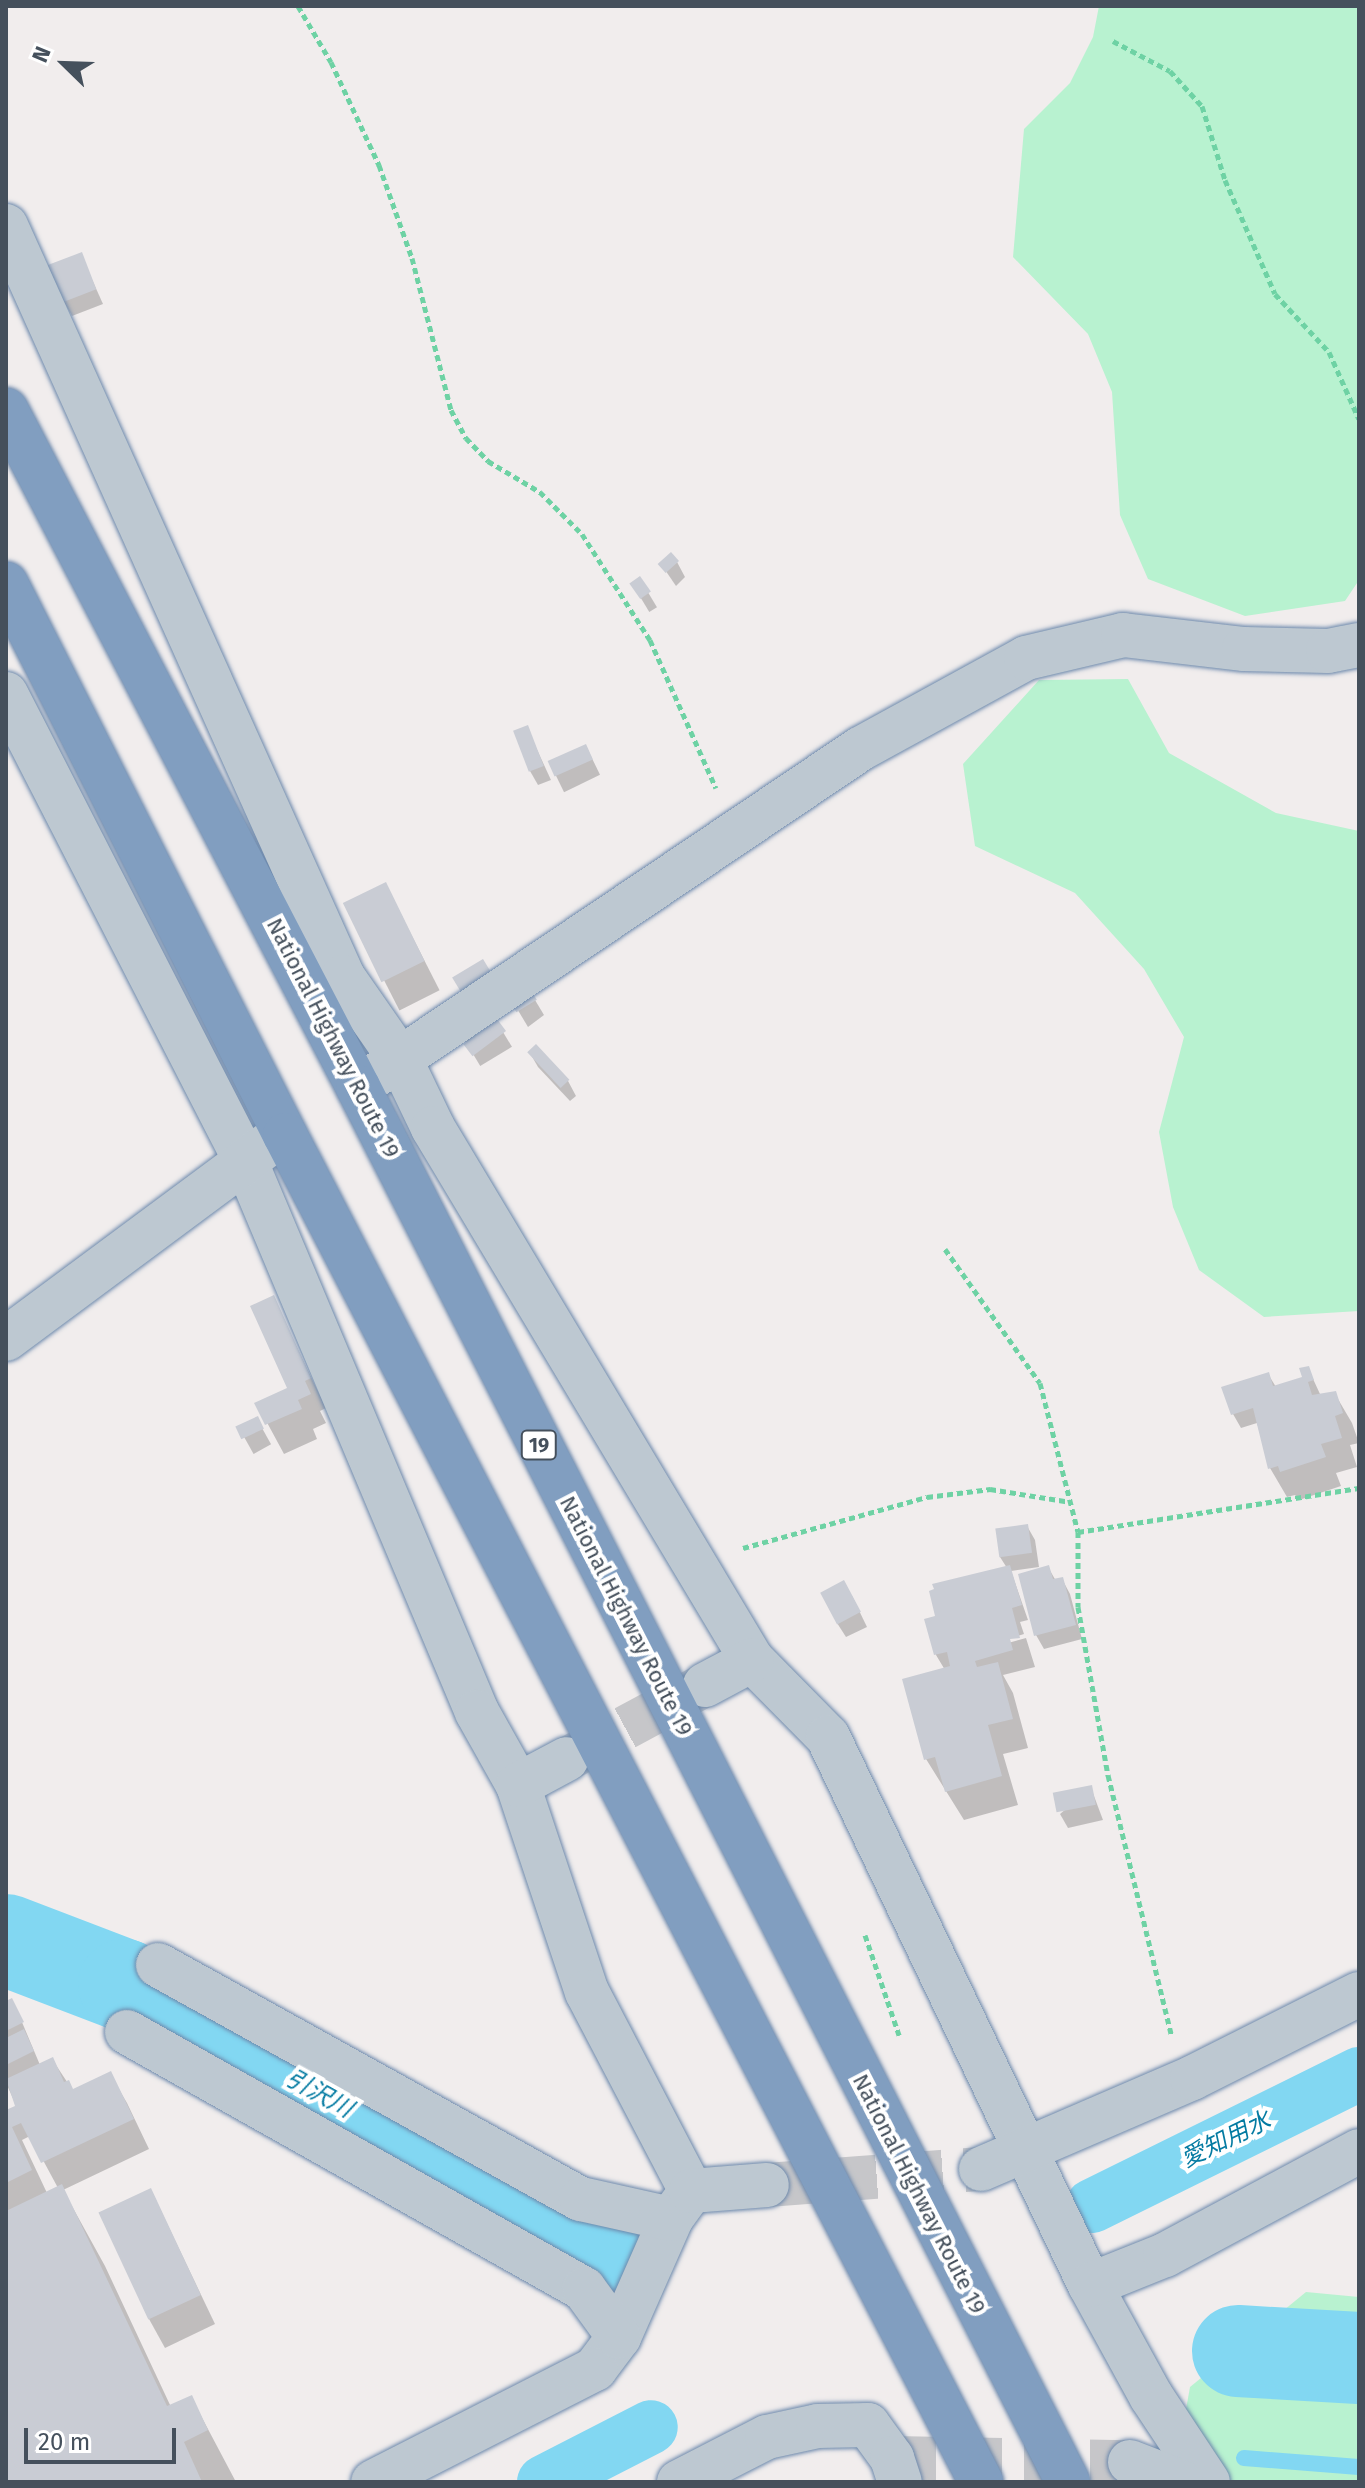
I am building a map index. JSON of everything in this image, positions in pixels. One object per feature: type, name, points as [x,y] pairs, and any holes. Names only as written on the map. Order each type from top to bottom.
[{"type":"highway","name":"National Highway Route 19","points":[[6,410],[358,1087],[1068,2482]]},
{"type":"highway","points":[[6,584],[285,1135],[981,2482]]},
{"type":"street","points":[[6,226],[343,977],[400,1059],[433,1128],[752,1660],[828,1737],[1090,2285],[1151,2396],[1208,2482]]},
{"type":"street","points":[[358,1087],[860,749],[1026,658],[1123,635],[1244,649],[1328,651],[1359,645]]},
{"type":"street","points":[[6,694],[245,1160],[477,1712],[518,1785],[587,1992],[681,2205],[619,2337],[595,2369],[373,2482]]},
{"type":"street","points":[[6,1339],[245,1160],[285,1135]]},
{"type":"street","points":[[705,1685],[752,1660]]},
{"type":"street","points":[[518,1785],[567,1759]]},
{"type":"street","points":[[158,1965],[581,2199],[681,2205],[767,2185]]},
{"type":"street","points":[[981,2169],[1027,2153],[1192,2078],[1359,1994]]},
{"type":"street","points":[[127,2032],[584,2289],[619,2337]]},
{"type":"street","points":[[1090,2285],[1165,2255],[1359,2151]]},
{"type":"street","points":[[679,2482],[767,2437],[818,2426],[868,2425],[892,2458],[900,2482]]},
{"type":"street","points":[[1130,2462],[1181,2482]]},
{"type":"path","points":[[298,6],[331,62],[379,165],[412,258],[451,410],[466,438],[488,461],[540,492],[582,534],[650,640],[736,833]]},
{"type":"path","points":[[1113,41],[1170,71],[1202,106],[1225,180],[1275,294],[1329,352],[1359,419]]},
{"type":"path","points":[[945,1249],[1040,1383],[1078,1532],[1078,1607],[1108,1775],[1166,2024],[1192,2078]]},
{"type":"path","points":[[1078,1532],[1359,1488]]},
{"type":"path","points":[[690,1552],[736,1550],[927,1497],[990,1489],[1071,1502]]},
{"type":"green space","points":[[1099,6],[1359,6],[1359,580],[1345,601],[1245,616],[1148,579],[1120,515],[1112,392],[1088,334],[1013,257],[1024,129],[1070,83],[1093,37]]},
{"type":"green space","points":[[1128,679],[1169,753],[1276,813],[1359,831],[1359,1311],[1264,1317],[1199,1270],[1173,1207],[1159,1132],[1184,1037],[1144,969],[1075,893],[975,846],[963,764],[1039,680]]},
{"type":"green space","points":[[1306,2292],[1359,2297],[1359,2482],[1173,2482],[1190,2387]]},
{"type":"building","points":[[82,252],[96,289],[61,303],[47,266]]},
{"type":"building","points":[[671,552],[679,561],[666,573],[658,564]]},
{"type":"building","points":[[640,576],[651,592],[640,599],[629,583]]},
{"type":"building","points":[[528,725],[544,766],[529,772],[513,731]]},
{"type":"building","points":[[586,744],[593,760],[555,777],[548,761]]},
{"type":"building","points":[[386,882],[425,961],[381,982],[343,903]]},
{"type":"building","points":[[483,959],[492,974],[461,992],[452,978]]},
{"type":"building","points":[[532,992],[537,1000],[516,1012],[512,1005]]},
{"type":"building","points":[[497,1019],[506,1031],[472,1056],[463,1044]]},
{"type":"building","points":[[536,1044],[569,1080],[561,1088],[527,1052]]},
{"type":"building","points":[[274,1295],[311,1378],[305,1381],[311,1394],[298,1400],[302,1409],[265,1425],[254,1403],[287,1388],[250,1306]]},
{"type":"building","points":[[1309,1366],[1314,1380],[1308,1382],[1312,1395],[1336,1391],[1343,1413],[1335,1416],[1342,1438],[1321,1444],[1326,1457],[1280,1472],[1278,1466],[1268,1469],[1253,1408],[1231,1415],[1221,1387],[1269,1372],[1273,1386],[1302,1377],[1299,1368]]},
{"type":"building","points":[[258,1416],[264,1429],[241,1439],[235,1427]]},
{"type":"building","points":[[1028,1524],[1032,1553],[999,1557],[995,1529]]},
{"type":"building","points":[[1010,1565],[1022,1605],[1012,1608],[1020,1638],[1010,1639],[1013,1650],[975,1661],[977,1667],[998,1662],[1013,1719],[988,1725],[1002,1776],[945,1792],[935,1757],[924,1760],[902,1679],[950,1666],[947,1652],[934,1655],[924,1619],[935,1616],[929,1591],[934,1589],[932,1584]]},
{"type":"building","points":[[1049,1565],[1053,1579],[1063,1577],[1076,1625],[1034,1636],[1018,1574]]},
{"type":"building","points":[[844,1580],[861,1612],[837,1624],[820,1593]]},
{"type":"building","points":[[1092,1785],[1096,1805],[1057,1812],[1053,1793]]},
{"type":"building","points":[[12,1998],[24,2022],[6,2031],[6,2001]]},
{"type":"building","points":[[24,2029],[34,2051],[6,2065],[6,2038]]},
{"type":"building","points":[[53,2057],[64,2082],[69,2080],[73,2089],[111,2071],[134,2119],[41,2163],[21,2123],[12,2127],[32,2170],[6,2183],[6,2110],[15,2106],[6,2079]]},
{"type":"building","points":[[62,2184],[167,2406],[192,2395],[208,2430],[184,2442],[202,2482],[6,2482],[6,2211]]},
{"type":"building","points":[[151,2188],[201,2295],[148,2319],[98,2213]]},
{"type":"waterway","name":"引沢川","points":[[6,1940],[124,1985],[624,2264]]},
{"type":"waterway","name":"愛知用水","points":[[1092,2206],[1359,2074]]},
{"type":"waterway","points":[[1238,2351],[1359,2358]]},
{"type":"waterway","name":"愛知用水","points":[[544,2482],[651,2427]]},
{"type":"waterway","points":[[1244,2458],[1359,2467]]},
{"type":"tunnel","points":[[567,1759],[703,1686]]},
{"type":"tunnel","points":[[767,2185],[981,2169]]},
{"type":"tunnel","points":[[892,2458],[1130,2462]]}]
